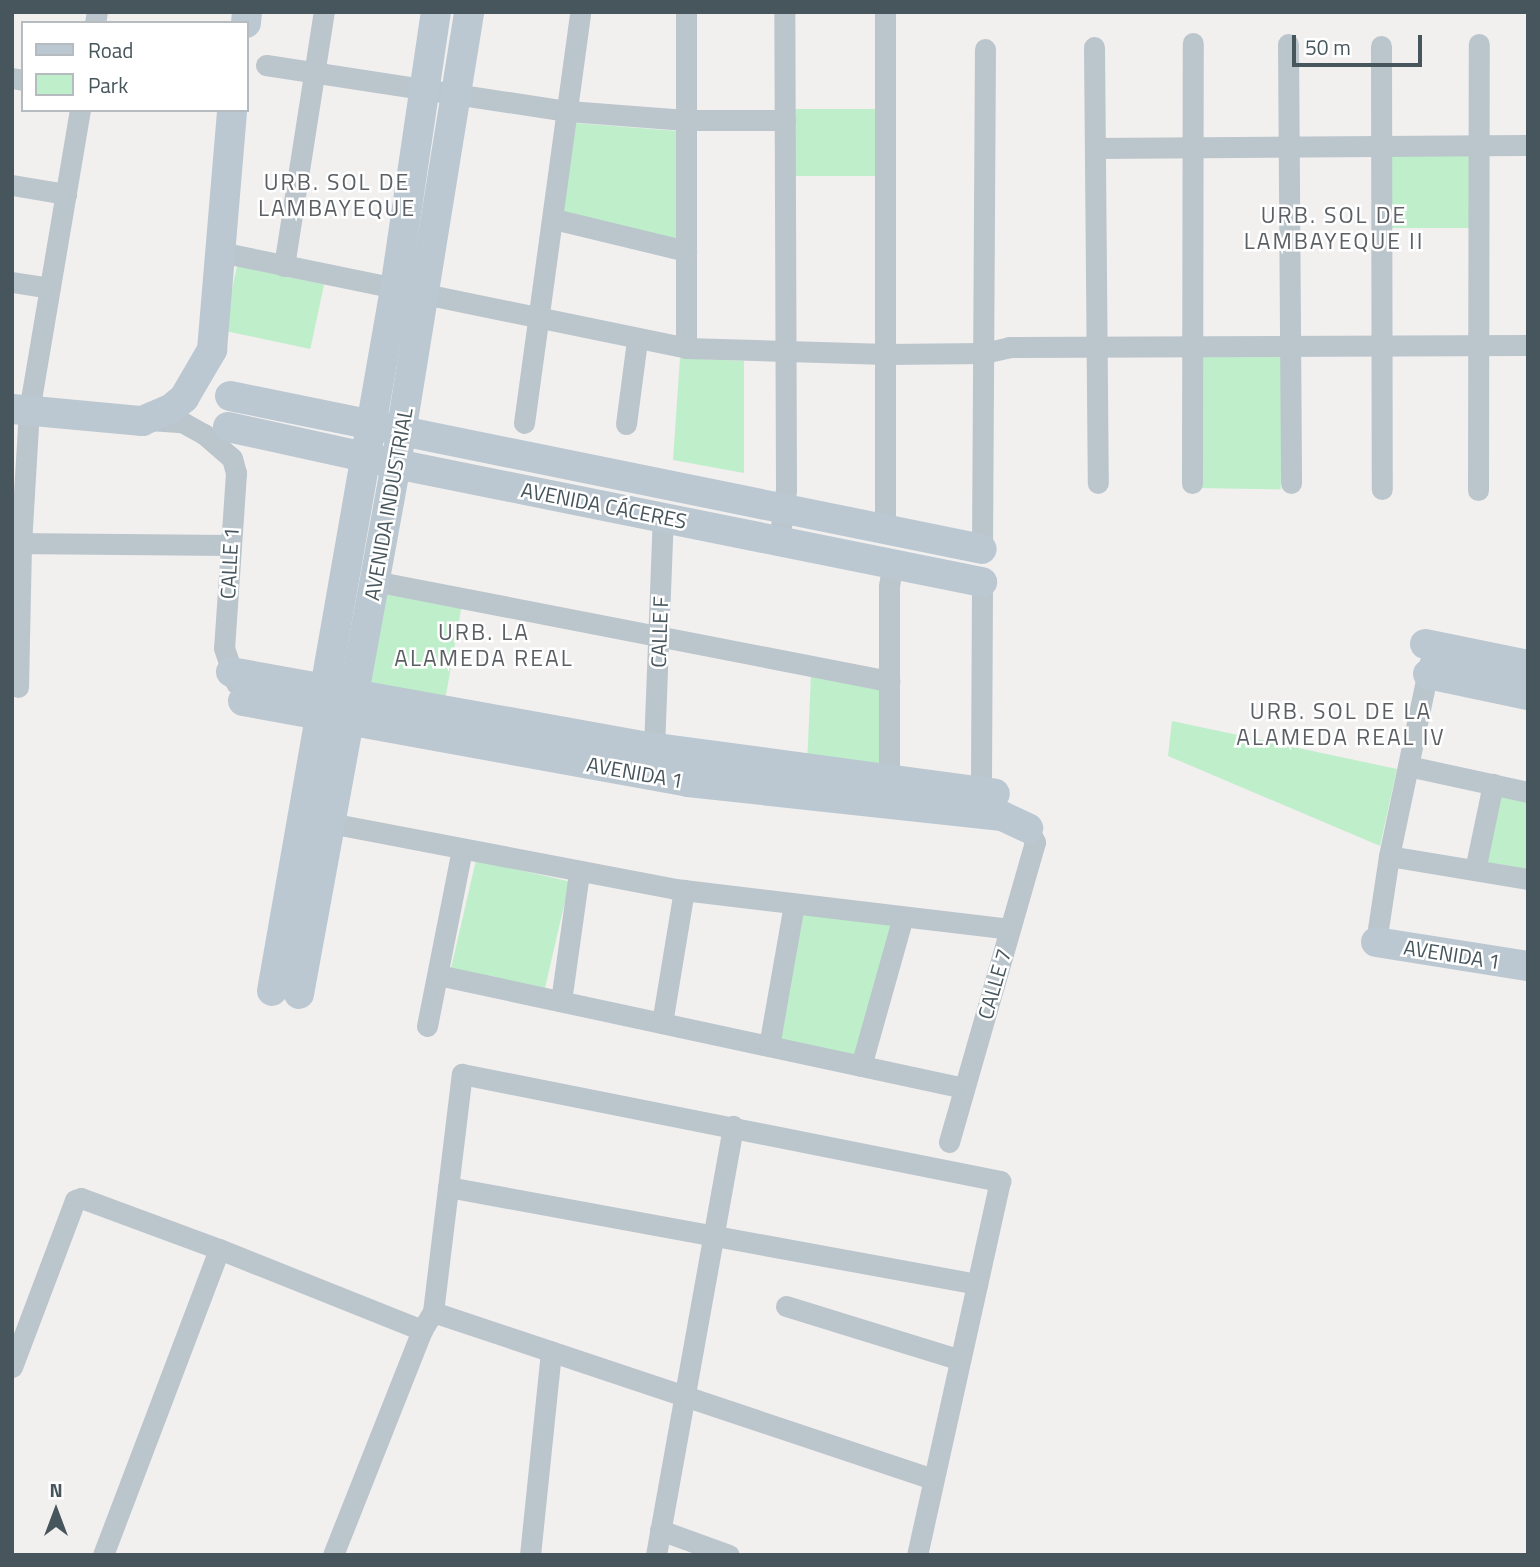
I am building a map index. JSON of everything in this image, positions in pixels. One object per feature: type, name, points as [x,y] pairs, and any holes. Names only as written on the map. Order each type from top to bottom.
[{"type":"street","points":[[284,266],[324,12]]},
{"type":"street","name":"AVENIDA INDUSTRIAL","points":[[436,12],[395,289],[366,458],[337,705],[330,823],[286,992],[337,705],[374,581],[396,464],[469,12]]},
{"type":"street","points":[[524,424],[554,219],[580,12]]},
{"type":"street","points":[[686,12],[686,348]]},
{"type":"street","points":[[779,541],[785,511],[785,12]]},
{"type":"street","points":[[885,12],[885,530]]},
{"type":"street","points":[[1192,483],[1193,43]]},
{"type":"street","points":[[1288,44],[1292,483]]},
{"type":"street","points":[[1478,490],[1479,44]]},
{"type":"street","points":[[1381,46],[1382,489]]},
{"type":"street","points":[[1094,47],[1098,483]]},
{"type":"street","points":[[982,549],[985,49]]},
{"type":"street","points":[[266,65],[568,111],[687,120],[785,120]]},
{"type":"street","points":[[18,687],[17,544],[21,410],[50,288],[80,112]]},
{"type":"street","points":[[21,410],[142,421],[172,408],[184,398],[212,350],[232,112]]},
{"type":"street","points":[[1095,148],[1528,145]]},
{"type":"street","points":[[12,185],[66,194]]},
{"type":"street","points":[[554,219],[686,251]]},
{"type":"street","points":[[220,252],[539,320],[686,348],[887,354],[984,353],[1009,347],[1528,345]]},
{"type":"street","points":[[12,282],[50,288]]},
{"type":"street","points":[[626,424],[637,340]]},
{"type":"street","name":"AVENIDA CÁCERES","points":[[230,396],[372,422],[785,511],[982,549]]},
{"type":"street","name":"CALLE 1","points":[[142,421],[182,422],[216,430],[232,458],[236,473],[229,545],[225,648],[243,701]]},
{"type":"street","name":"AVENIDA CÁCERES","points":[[216,430],[893,562],[982,582]]},
{"type":"street","name":"CALLE F","points":[[654,748],[663,517]]},
{"type":"street","points":[[17,544],[229,545]]},
{"type":"street","points":[[889,770],[889,586],[893,562]]},
{"type":"street","points":[[374,581],[889,681]]},
{"type":"street","points":[[982,582],[988,787]]},
{"type":"street","points":[[1429,654],[1528,665]]},
{"type":"street","points":[[1429,654],[1528,695]]},
{"type":"street","points":[[1376,942],[1389,856],[1429,654]]},
{"type":"street","name":"AVENIDA 1","points":[[231,672],[337,705],[688,782],[1002,816],[1028,828]]},
{"type":"street","name":"AVENIDA 1","points":[[243,701],[337,705],[654,748],[988,787]]},
{"type":"street","points":[[1408,766],[1528,792]]},
{"type":"street","points":[[1475,870],[1493,784]]},
{"type":"street","points":[[330,823],[579,873],[684,890],[1010,929]]},
{"type":"street","name":"CALLE 7","points":[[949,1142],[1035,842],[1028,828]]},
{"type":"street","points":[[428,1026],[462,850]]},
{"type":"street","points":[[1389,856],[1528,879]]},
{"type":"street","points":[[561,1001],[579,873]]},
{"type":"street","points":[[662,1023],[684,890]]},
{"type":"street","points":[[769,1046],[794,904]]},
{"type":"street","points":[[861,1066],[903,917]]},
{"type":"street","name":"AVENIDA 1","points":[[1376,942],[1528,967]]},
{"type":"street","points":[[438,975],[964,1088]]},
{"type":"street","points":[[333,1555],[427,1321],[462,1074],[1000,1181],[916,1555]]},
{"type":"street","points":[[656,1555],[733,1126]]},
{"type":"street","points":[[448,1187],[977,1284]]},
{"type":"street","points":[[12,1367],[75,1200],[81,1198],[427,1321],[551,1351],[933,1479]]},
{"type":"street","points":[[103,1555],[219,1249]]},
{"type":"street","points":[[786,1306],[960,1360]]},
{"type":"street","points":[[530,1555],[551,1351]]},
{"type":"street","points":[[660,1530],[729,1555]]},
{"type":"green space","points":[[795,109],[877,109],[877,176],[795,176]]},
{"type":"green space","points":[[575,123],[678,131],[679,241],[562,214]]},
{"type":"green space","points":[[1389,151],[1471,151],[1471,228],[1389,228]]},
{"type":"green space","points":[[237,266],[324,285],[310,349],[223,331]]},
{"type":"green space","points":[[1198,355],[1283,356],[1281,489],[1196,488]]},
{"type":"green space","points":[[680,358],[744,361],[744,473],[673,460]]},
{"type":"green space","points":[[378,591],[462,606],[445,701],[361,687]]},
{"type":"green space","points":[[811,674],[882,688],[881,774],[807,766]]},
{"type":"green space","points":[[1172,721],[1397,769],[1380,846],[1168,756]]},
{"type":"green space","points":[[1497,790],[1528,796],[1528,874],[1480,866]]},
{"type":"green space","points":[[476,860],[570,882],[544,992],[451,970]]},
{"type":"green space","points":[[800,910],[893,921],[855,1056],[778,1040]]},
{"type":"district","name":"URB. SOL DE LAMBAYEQUE","points":[[337,195]]},
{"type":"district","name":"URB. SOL DE LAMBAYEQUE II","points":[[1334,228]]},
{"type":"district","name":"URB. LA ALAMEDA REAL","points":[[484,645]]},
{"type":"district","name":"URB. SOL DE LA ALAMEDA REAL IV","points":[[1341,724]]}]
